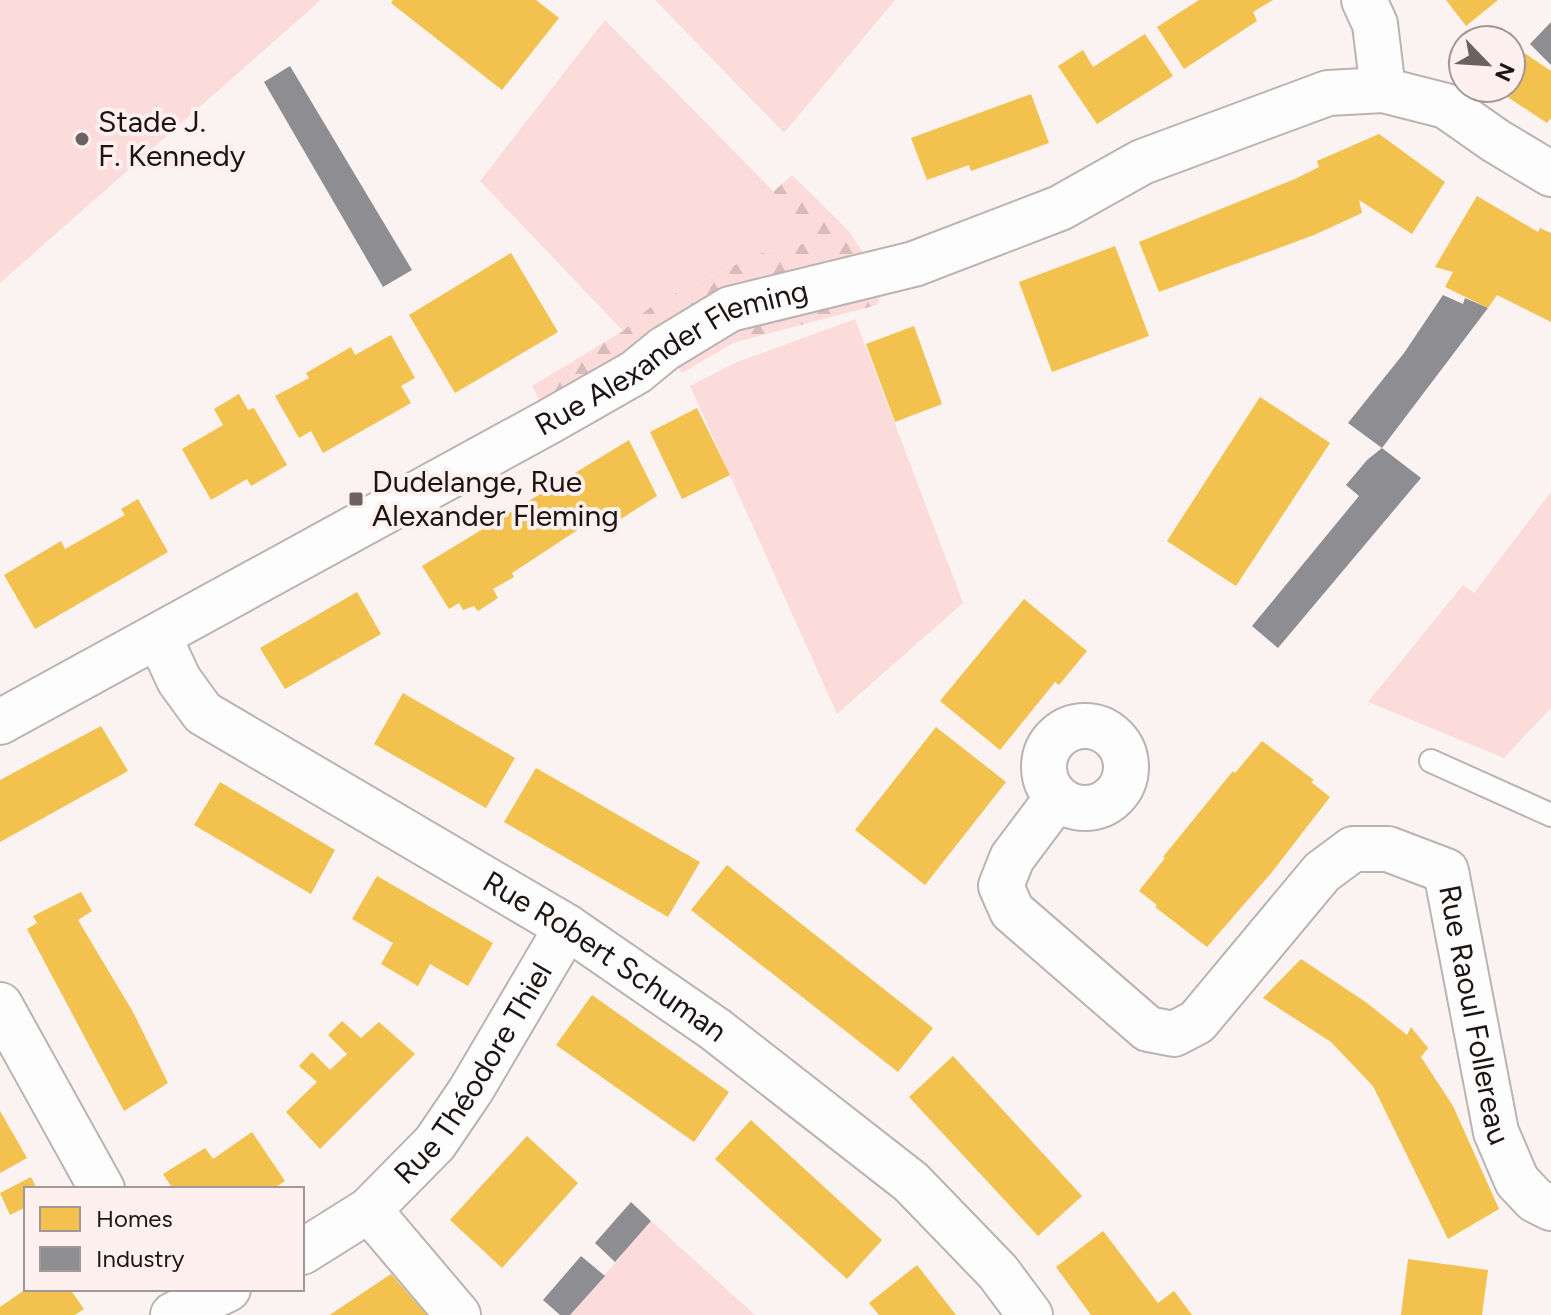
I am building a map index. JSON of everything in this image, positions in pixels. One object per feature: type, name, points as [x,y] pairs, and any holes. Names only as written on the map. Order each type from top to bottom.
[{"type":"street","points":[[1364,0],[1375,24],[1383,90]]},
{"type":"street","name":"Rue Alexander Fleming","points":[[0,722],[636,372],[664,349],[730,309],[914,264],[1060,208],[1142,162],[1328,93],[1383,90],[1446,106],[1551,174]]},
{"type":"street","name":"Rue Robert Schuman","points":[[159,637],[179,680],[203,713],[567,927],[715,1029],[911,1182],[998,1272],[1030,1315]]},
{"type":"street","name":"Rue Raoul Follereau","points":[[1057,798],[1012,858],[1001,886],[1012,911],[1148,1029],[1174,1034],[1197,1022],[1322,872],[1353,849],[1388,849],[1446,871],[1496,1132],[1517,1181],[1535,1200],[1551,1208]]},
{"type":"street","name":"Rue Théodore Thiel","points":[[304,1251],[369,1210],[435,1143],[471,1090],[567,927]]},
{"type":"street","points":[[0,1005],[101,1187]]},
{"type":"street","name":"Rue Théodore Thiel","points":[[369,1210],[458,1315]]},
{"type":"street","points":[[158,1291],[172,1315],[224,1291]]},
{"type":"lane","points":[[1431,761],[1551,815]]},
{"type":"green space","name":"Stade J. F. Kennedy","points":[[0,0],[321,0],[0,283]]},
{"type":"green space","points":[[655,0],[895,0],[784,133]]},
{"type":"green space","points":[[605,20],[821,240],[758,254],[655,303],[623,331],[480,181]]},
{"type":"green space","points":[[792,175],[847,229],[886,285],[877,305],[733,343],[682,373],[665,349],[550,421],[532,386],[623,331],[655,303],[758,254],[820,240],[773,192]]},
{"type":"green space","points":[[855,319],[963,603],[837,714],[690,386],[737,362]]},
{"type":"green space","points":[[1551,492],[1551,708],[1504,758],[1368,702],[1463,585],[1474,593]]},
{"type":"green space","points":[[651,1221],[755,1315],[570,1315]]},
{"type":"building: Homes","points":[[393,0],[536,0],[559,18],[502,90],[391,3]]},
{"type":"building: Homes","points":[[1199,0],[1273,0],[1253,12],[1257,21],[1184,69],[1157,27]]},
{"type":"building: Homes","points":[[1446,0],[1498,0],[1468,24],[1464,24]]},
{"type":"building: Homes","points":[[1145,34],[1173,76],[1097,124],[1058,66],[1083,50],[1093,67]]},
{"type":"building: Homes","points":[[1527,55],[1551,71],[1551,118],[1547,123],[1518,104],[1527,104]]},
{"type":"building: Homes","points":[[1031,94],[1049,143],[971,171],[969,165],[927,180],[911,138]]},
{"type":"building: Homes","points":[[1379,134],[1445,182],[1412,234],[1359,200],[1362,213],[1314,235],[1159,292],[1139,242],[1295,179],[1319,167],[1317,161]]},
{"type":"building: Homes","points":[[1477,196],[1538,232],[1540,228],[1551,233],[1551,322],[1497,295],[1488,308],[1445,287],[1453,272],[1435,267]]},
{"type":"building: Homes","points":[[1115,246],[1149,336],[1052,372],[1019,282]]},
{"type":"building: Homes","points":[[511,253],[558,332],[455,393],[409,315]]},
{"type":"building: Homes","points":[[914,326],[942,404],[895,422],[866,344]]},
{"type":"building: Homes","points":[[391,335],[415,378],[401,386],[411,403],[323,453],[311,431],[299,438],[275,396],[309,378],[306,373],[351,347],[355,355]]},
{"type":"building: Homes","points":[[239,394],[248,410],[254,408],[287,465],[251,486],[247,479],[211,500],[182,449],[223,425],[214,409]]},
{"type":"building: Homes","points":[[1260,397],[1330,443],[1236,586],[1167,541]]},
{"type":"building: Homes","points":[[697,408],[730,475],[682,499],[650,432]]},
{"type":"building: Homes","points":[[629,440],[657,496],[616,522],[608,510],[512,573],[514,577],[493,589],[498,598],[478,611],[474,606],[463,610],[459,603],[449,609],[422,566]]},
{"type":"building: Homes","points":[[138,499],[168,552],[35,629],[4,575],[61,541],[65,549],[125,515],[121,509]]},
{"type":"building: Homes","points":[[357,592],[381,634],[285,689],[260,648]]},
{"type":"building: Homes","points":[[1024,599],[1087,651],[1059,685],[1055,682],[1000,750],[940,701]]},
{"type":"building: Homes","points":[[403,693],[515,758],[486,808],[374,744]]},
{"type":"building: Homes","points":[[101,726],[128,771],[0,842],[0,780]]},
{"type":"building: Homes","points":[[936,727],[1006,782],[925,885],[855,830]]},
{"type":"building: Homes","points":[[1262,741],[1314,780],[1311,782],[1330,797],[1272,872],[1207,947],[1139,891],[1233,771],[1235,773]]},
{"type":"building: Homes","points":[[536,768],[700,862],[668,917],[504,822]]},
{"type":"building: Homes","points":[[220,782],[335,850],[311,894],[194,825]]},
{"type":"building: Homes","points":[[727,865],[933,1028],[898,1072],[691,910]]},
{"type":"building: Homes","points":[[377,876],[493,943],[468,986],[430,964],[418,986],[381,964],[393,943],[352,919]]},
{"type":"building: Homes","points":[[81,892],[92,911],[78,920],[133,1012],[168,1083],[124,1111],[27,929],[37,923],[33,916]]},
{"type":"building: Homes","points":[[1301,959],[1367,1003],[1407,1035],[1411,1027],[1428,1048],[1421,1057],[1453,1106],[1499,1209],[1448,1239],[1373,1086],[1331,1042],[1263,998]]},
{"type":"building: Homes","points":[[592,995],[729,1092],[694,1142],[556,1045]]},
{"type":"building: Homes","points":[[342,1021],[361,1038],[379,1022],[415,1054],[320,1149],[286,1112],[317,1082],[299,1066],[312,1052],[330,1070],[347,1054],[328,1035]]},
{"type":"building: Homes","points":[[953,1056],[1082,1196],[1038,1236],[909,1097]]},
{"type":"building: Homes","points":[[0,1111],[27,1158],[0,1173]]},
{"type":"building: Homes","points":[[751,1120],[882,1240],[847,1279],[715,1159]]},
{"type":"building: Homes","points":[[252,1132],[285,1181],[276,1187],[172,1187],[163,1174],[205,1148],[213,1159]]},
{"type":"building: Homes","points":[[527,1136],[578,1183],[502,1268],[450,1220]]},
{"type":"building: Homes","points":[[31,1177],[36,1187],[24,1187],[24,1208],[10,1215],[0,1193]]},
{"type":"building: Homes","points":[[1103,1231],[1158,1303],[1174,1291],[1192,1315],[1091,1315],[1056,1267]]},
{"type":"building: Homes","points":[[1408,1259],[1488,1270],[1482,1315],[1401,1315]]},
{"type":"building: Homes","points":[[917,1265],[956,1315],[879,1315],[869,1303]]},
{"type":"building: Homes","points":[[391,1274],[427,1315],[330,1315],[340,1308]]},
{"type":"building: Homes","points":[[24,1290],[71,1291],[84,1309],[75,1315],[0,1315],[0,1307]]},
{"type":"building: Industry","points":[[1551,22],[1551,65],[1530,44]]},
{"type":"building: Industry","points":[[290,66],[412,270],[383,287],[264,82]]},
{"type":"building: Industry","points":[[1443,295],[1463,304],[1465,298],[1488,308],[1382,448],[1348,423],[1404,353]]},
{"type":"building: Industry","points":[[1382,448],[1421,478],[1278,648],[1252,626],[1359,496],[1346,485]]},
{"type":"building: Industry","points":[[631,1202],[651,1221],[615,1262],[595,1243]]},
{"type":"building: Industry","points":[[581,1256],[605,1276],[570,1315],[560,1315],[543,1300]]},
{"type":"place","name":"Stade J. F. Kennedy","points":[[82,139]]},
{"type":"place","name":"Dudelange, Rue Alexander Fleming","points":[[356,499]]}]
